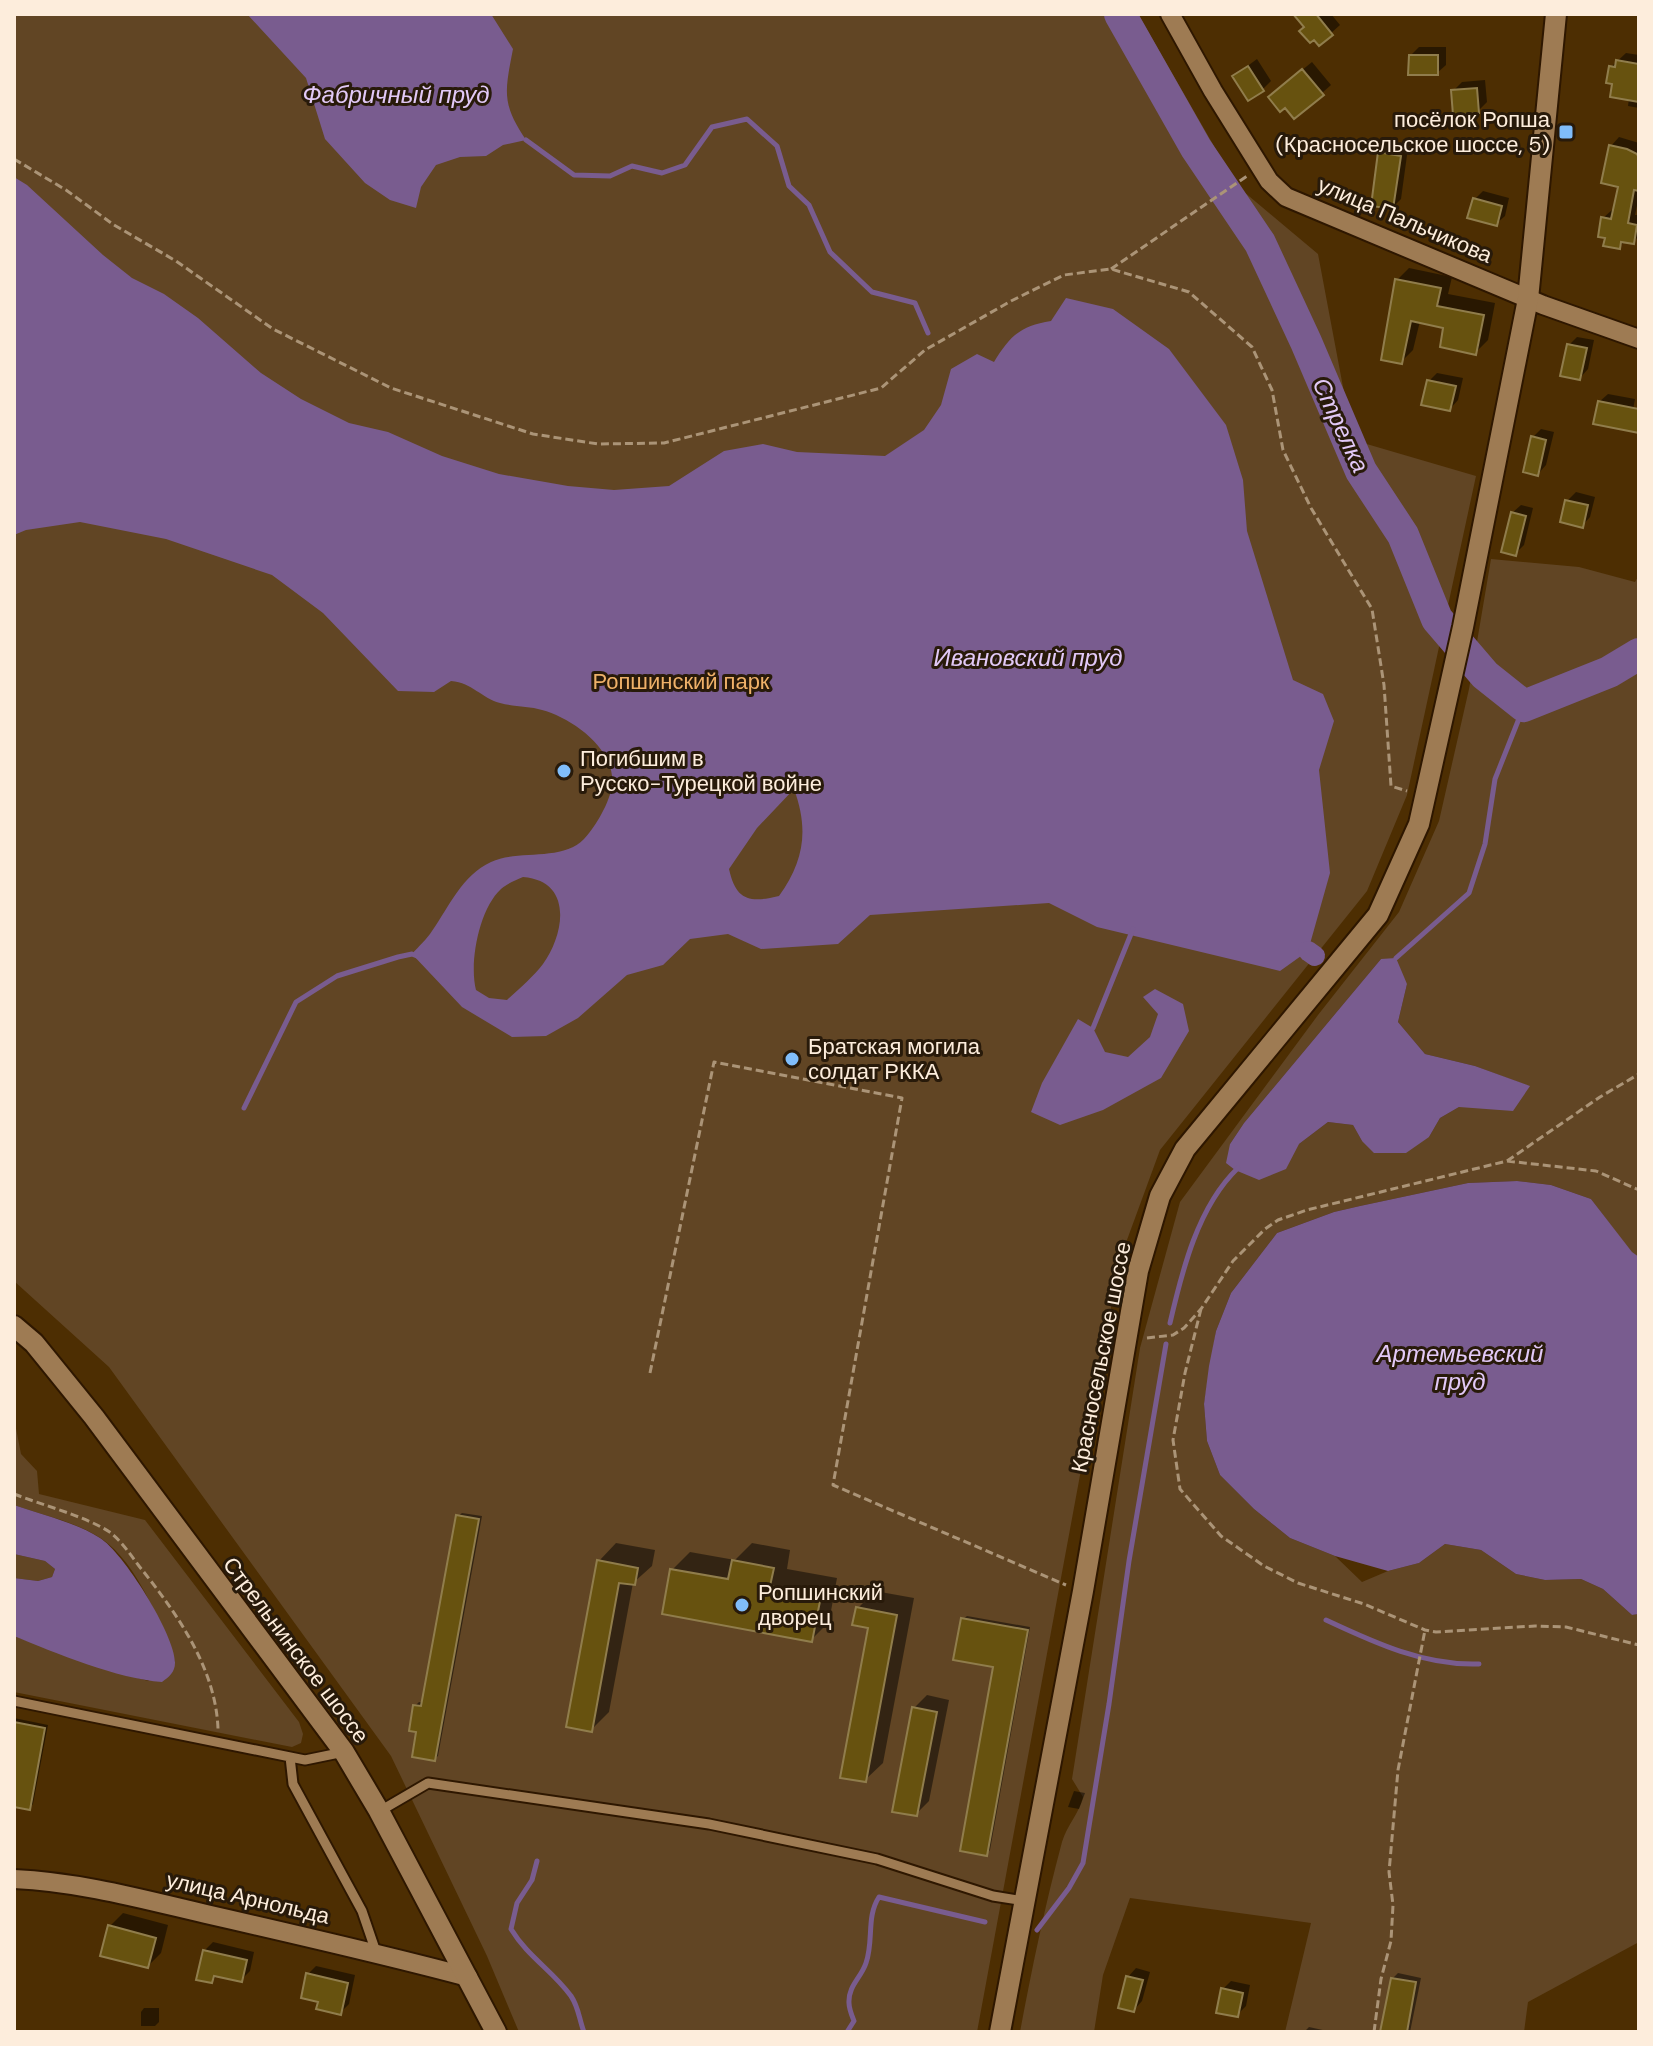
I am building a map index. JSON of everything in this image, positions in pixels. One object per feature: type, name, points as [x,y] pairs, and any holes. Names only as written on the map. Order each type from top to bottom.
[{"type":"main road","name":"Красносельское шоссе","points":[[1000,2032],[1075,1638],[1138,1271],[1160,1196],[1185,1149],[1378,915],[1419,824],[1453,676],[1528,299],[1556,14]]},
{"type":"main road","name":"Стрельнинское шоссе","points":[[14,1326],[34,1343],[94,1417],[344,1752],[379,1811],[496,2032]]},
{"type":"street","name":"улица Пальчикова","points":[[1170,14],[1269,181],[1286,197],[1528,299],[1639,339]]},
{"type":"street","name":"улица Арнольда","points":[[14,1879],[59,1881],[123,1894],[376,1952],[468,1977]]},
{"type":"lane","points":[[14,1701],[305,1760],[344,1752]]},
{"type":"lane","points":[[290,1757],[293,1784],[362,1911],[376,1952]]},
{"type":"lane","points":[[379,1811],[428,1783],[724,1827],[877,1859],[993,1896],[1024,1901]]},
{"type":"path","points":[[14,159],[66,190],[114,225],[176,261],[273,329],[391,388],[533,434],[598,444],[664,443],[881,388],[925,350],[1064,275],[1111,269],[1189,292],[1252,347],[1272,390],[1283,450],[1311,508],[1372,609],[1384,685],[1391,786],[1411,793]]},
{"type":"path","points":[[1111,269],[1234,183]]},
{"type":"path","points":[[650,1373],[714,1062],[902,1098],[833,1485],[1074,1588]]},
{"type":"path","points":[[1148,1338],[1173,1335],[1184,1328],[1201,1309],[1233,1261],[1278,1220],[1307,1210],[1507,1161],[1639,1074]]},
{"type":"path","points":[[1507,1161],[1596,1171],[1639,1190]]},
{"type":"path","points":[[1201,1309],[1173,1440],[1180,1489],[1221,1536],[1264,1566],[1298,1583],[1364,1604],[1425,1630],[1566,1627],[1639,1645]]},
{"type":"path","points":[[14,1494],[100,1527],[121,1543],[154,1585],[193,1645],[217,1710],[219,1742]]},
{"type":"path","points":[[1374,2032],[1381,1979],[1391,1941],[1393,1905],[1389,1872],[1398,1770],[1425,1630]]},
{"type":"green space","name":"Ропшинский парк","points":[[14,14],[1138,14],[1237,186],[1318,254],[1353,440],[1476,476],[1407,795],[1367,891],[1160,1150],[1120,1259],[977,2032],[519,2032],[487,1956],[391,1756],[109,1367],[14,1281]]},
{"type":"green space","points":[[1491,559],[1579,567],[1635,582],[1639,575],[1639,1257],[1632,1253],[1591,1199],[1551,1185],[1517,1181],[1468,1183],[1360,1206],[1277,1233],[1231,1293],[1216,1331],[1204,1404],[1207,1441],[1220,1475],[1254,1509],[1290,1538],[1335,1556],[1362,1582],[1419,1563],[1445,1544],[1481,1550],[1516,1574],[1545,1580],[1581,1579],[1603,1589],[1632,1615],[1639,1614],[1639,1942],[1528,2002],[1524,2032],[1285,2032],[1311,1923],[1130,1898],[1103,1975],[1094,2032],[1020,2032],[1062,1842],[1083,1797],[1072,1779],[1140,1348],[1180,1202],[1318,1015],[1399,912],[1439,821],[1469,689]],"holes":[[[1381,959],[1407,984],[1398,1022],[1425,1054],[1475,1066],[1529,1086],[1479,1107],[1459,1107],[1440,1118],[1429,1137],[1362,1141],[1353,1125],[1328,1122],[1299,1144],[1230,1144],[1244,1123]]]},
{"type":"green space","points":[[14,1418],[21,1454],[37,1471],[39,1494],[145,1520],[299,1722],[303,1734],[301,1743],[292,1747],[14,1692],[14,1636],[148,1681],[175,1662],[137,1578],[115,1550],[82,1528],[14,1505]]},
{"type":"green space","points":[[14,1554],[45,1561],[55,1569],[52,1577],[38,1581],[14,1578]]},
{"type":"water","name":"Фабричный пруд","points":[[247,14],[491,14],[513,49],[507,96],[512,116],[526,140],[503,145],[486,156],[460,157],[436,165],[421,187],[416,208],[390,200],[365,183],[325,139],[306,78]]},
{"type":"water","name":"Ивановский пруд","points":[[14,177],[132,278],[164,294],[198,318],[261,373],[301,399],[349,423],[388,432],[442,456],[499,474],[568,486],[614,490],[669,486],[724,451],[763,444],[797,452],[885,456],[924,430],[941,405],[951,369],[977,354],[994,362],[1017,334],[1031,326],[1051,321],[1066,298],[1113,309],[1169,349],[1226,425],[1243,480],[1247,531],[1293,680],[1323,694],[1334,721],[1319,770],[1330,873],[1308,951],[1280,971],[1097,927],[1049,903],[870,915],[838,944],[761,949],[728,934],[690,939],[663,965],[627,975],[578,1018],[546,1036],[512,1037],[462,1007],[412,954],[430,934],[464,883],[481,868],[502,858],[564,850],[575,846],[589,834],[598,821],[612,785],[607,759],[590,737],[554,714],[500,703],[459,682],[451,681],[434,692],[398,691],[323,613],[272,575],[166,539],[80,522],[26,530],[14,535]],"holes":[[[794,789],[802,818],[802,845],[794,870],[779,896],[760,899],[746,897],[736,888],[729,869],[757,828]],[[523,877],[550,888],[557,898],[560,924],[551,952],[531,978],[507,1000],[489,998],[476,990],[474,979],[478,937],[493,898],[508,884]]]},
{"type":"water","points":[[1396,958],[1407,984],[1398,1022],[1425,1054],[1475,1066],[1530,1086],[1513,1111],[1459,1107],[1440,1118],[1429,1137],[1406,1153],[1374,1153],[1353,1125],[1328,1122],[1299,1144],[1286,1169],[1259,1180],[1226,1163],[1230,1144],[1244,1123],[1381,959]]},
{"type":"water","points":[[1155,989],[1183,1004],[1189,1031],[1161,1078],[1103,1110],[1060,1125],[1031,1112],[1042,1083],[1078,1019],[1093,1028],[1105,1052],[1128,1057],[1150,1037],[1158,1014],[1143,997]]},
{"type":"water","name":"Артемьевский пруд","points":[[1517,1181],[1551,1185],[1591,1199],[1639,1257],[1639,1614],[1632,1615],[1603,1589],[1581,1579],[1545,1580],[1516,1574],[1481,1550],[1445,1544],[1419,1563],[1388,1571],[1335,1556],[1290,1538],[1254,1509],[1220,1475],[1207,1441],[1204,1404],[1216,1331],[1231,1293],[1277,1233],[1360,1206],[1468,1183]]},
{"type":"water","points":[[14,1505],[80,1528],[110,1546],[134,1577],[167,1634],[175,1663],[173,1672],[167,1678],[162,1682],[107,1671],[14,1636],[14,1578],[38,1581],[52,1577],[55,1569],[45,1561],[14,1554]]},
{"type":"building","points":[[1293,14],[1316,14],[1333,35],[1319,46],[1314,40],[1310,43],[1299,31],[1304,27]]},
{"type":"building","points":[[1409,55],[1438,55],[1438,75],[1408,75]]},
{"type":"building","points":[[1616,60],[1639,64],[1639,102],[1610,97],[1612,84],[1606,83],[1609,66],[1615,67]]},
{"type":"building","points":[[1248,66],[1264,91],[1248,101],[1232,76]]},
{"type":"building","points":[[1302,69],[1324,95],[1294,119],[1285,108],[1280,112],[1268,97]]},
{"type":"building","points":[[1477,88],[1479,113],[1453,115],[1451,90]]},
{"type":"building","points":[[1609,145],[1627,149],[1637,154],[1639,159],[1639,191],[1634,190],[1628,223],[1637,225],[1634,244],[1621,242],[1620,249],[1603,246],[1605,238],[1598,237],[1601,217],[1611,219],[1618,187],[1601,183]]},
{"type":"building","points":[[1378,152],[1401,156],[1393,209],[1371,206]]},
{"type":"building","points":[[1473,198],[1502,206],[1497,226],[1467,218]]},
{"type":"building","points":[[1395,279],[1441,288],[1437,306],[1484,315],[1476,355],[1440,347],[1443,328],[1411,321],[1402,364],[1381,360]]},
{"type":"building","points":[[1567,344],[1587,348],[1580,380],[1560,376]]},
{"type":"building","points":[[1427,380],[1456,386],[1450,411],[1421,405]]},
{"type":"building","points":[[1598,401],[1639,409],[1639,433],[1593,424]]},
{"type":"building","points":[[1531,436],[1546,440],[1538,476],[1523,472]]},
{"type":"building","points":[[1565,500],[1588,505],[1583,528],[1560,522]]},
{"type":"building","points":[[1511,512],[1526,516],[1516,556],[1501,552]]},
{"type":"building","points":[[456,1515],[479,1519],[435,1761],[412,1757],[416,1732],[409,1731],[413,1705],[421,1706]]},
{"type":"building","points":[[597,1560],[638,1568],[635,1585],[619,1583],[592,1732],[566,1727]]},
{"type":"building","name":"Ропшинский дворец","points":[[732,1560],[774,1568],[770,1586],[821,1596],[812,1642],[662,1614],[670,1569],[728,1579]]},
{"type":"building","name":"Ропшинский дворец","points":[[856,1607],[897,1615],[866,1782],[840,1778],[868,1628],[852,1625]]},
{"type":"building","points":[[961,1618],[1028,1630],[987,1856],[960,1851],[993,1667],[953,1660]]},
{"type":"building","points":[[912,1707],[937,1712],[917,1816],[892,1812]]},
{"type":"building","points":[[14,1722],[45,1728],[30,1810],[14,1807]]},
{"type":"building","points":[[108,1925],[156,1938],[148,1968],[100,1956]]},
{"type":"building","points":[[203,1950],[247,1960],[242,1982],[214,1976],[212,1983],[196,1980]]},
{"type":"building","points":[[306,1973],[348,1983],[341,2015],[316,2009],[318,2002],[301,1998]]},
{"type":"building","points":[[1126,1976],[1143,1980],[1134,2012],[1118,2008]]},
{"type":"building","points":[[1391,1978],[1416,1982],[1407,2032],[1380,2032]]},
{"type":"building","points":[[1221,1988],[1243,1993],[1238,2017],[1216,2013]]},
{"type":"waterway","name":"Стрелка","points":[[1120,14],[1196,148],[1260,243],[1361,471],[1403,535],[1437,619],[1485,675],[1524,706],[1609,672],[1639,654]]},
{"type":"waterway","points":[[526,140],[574,175],[610,176],[632,166],[662,173],[685,165],[712,127],[747,119],[777,146],[789,186],[809,205],[830,252],[872,292],[915,303],[928,333]]},
{"type":"waterway","points":[[1396,958],[1469,893],[1485,844],[1495,779],[1524,706]]},
{"type":"waterway","points":[[1093,1028],[1133,929]]},
{"type":"waterway","points":[[1308,951],[1315,956]]},
{"type":"waterway","points":[[244,1108],[296,1002],[337,976],[398,957],[417,956]]},
{"type":"waterway","points":[[1170,1323],[1186,1261],[1202,1220],[1224,1183],[1238,1168]]},
{"type":"waterway","points":[[1037,1930],[1069,1888],[1083,1863],[1166,1344]]},
{"type":"waterway","points":[[1326,1620],[1382,1645],[1420,1657],[1479,1664]]},
{"type":"waterway","points":[[537,1861],[532,1880],[517,1903],[511,1929],[571,1996],[584,2032]]},
{"type":"waterway","points":[[847,2032],[854,2021],[849,1997],[866,1963],[873,1913],[879,1897],[985,1922]]},
{"type":"place","name":"посёлок Ропша (Красносельское шоссе, 5)","points":[[1566,132]]},
{"type":"place","name":"Погибшим в Русско-Турецкой войне","points":[[564,771]]},
{"type":"place","name":"Братская могила солдат РККА","points":[[792,1059]]},
{"type":"place","name":"Ропшинский дворец","points":[[742,1605]]}]
